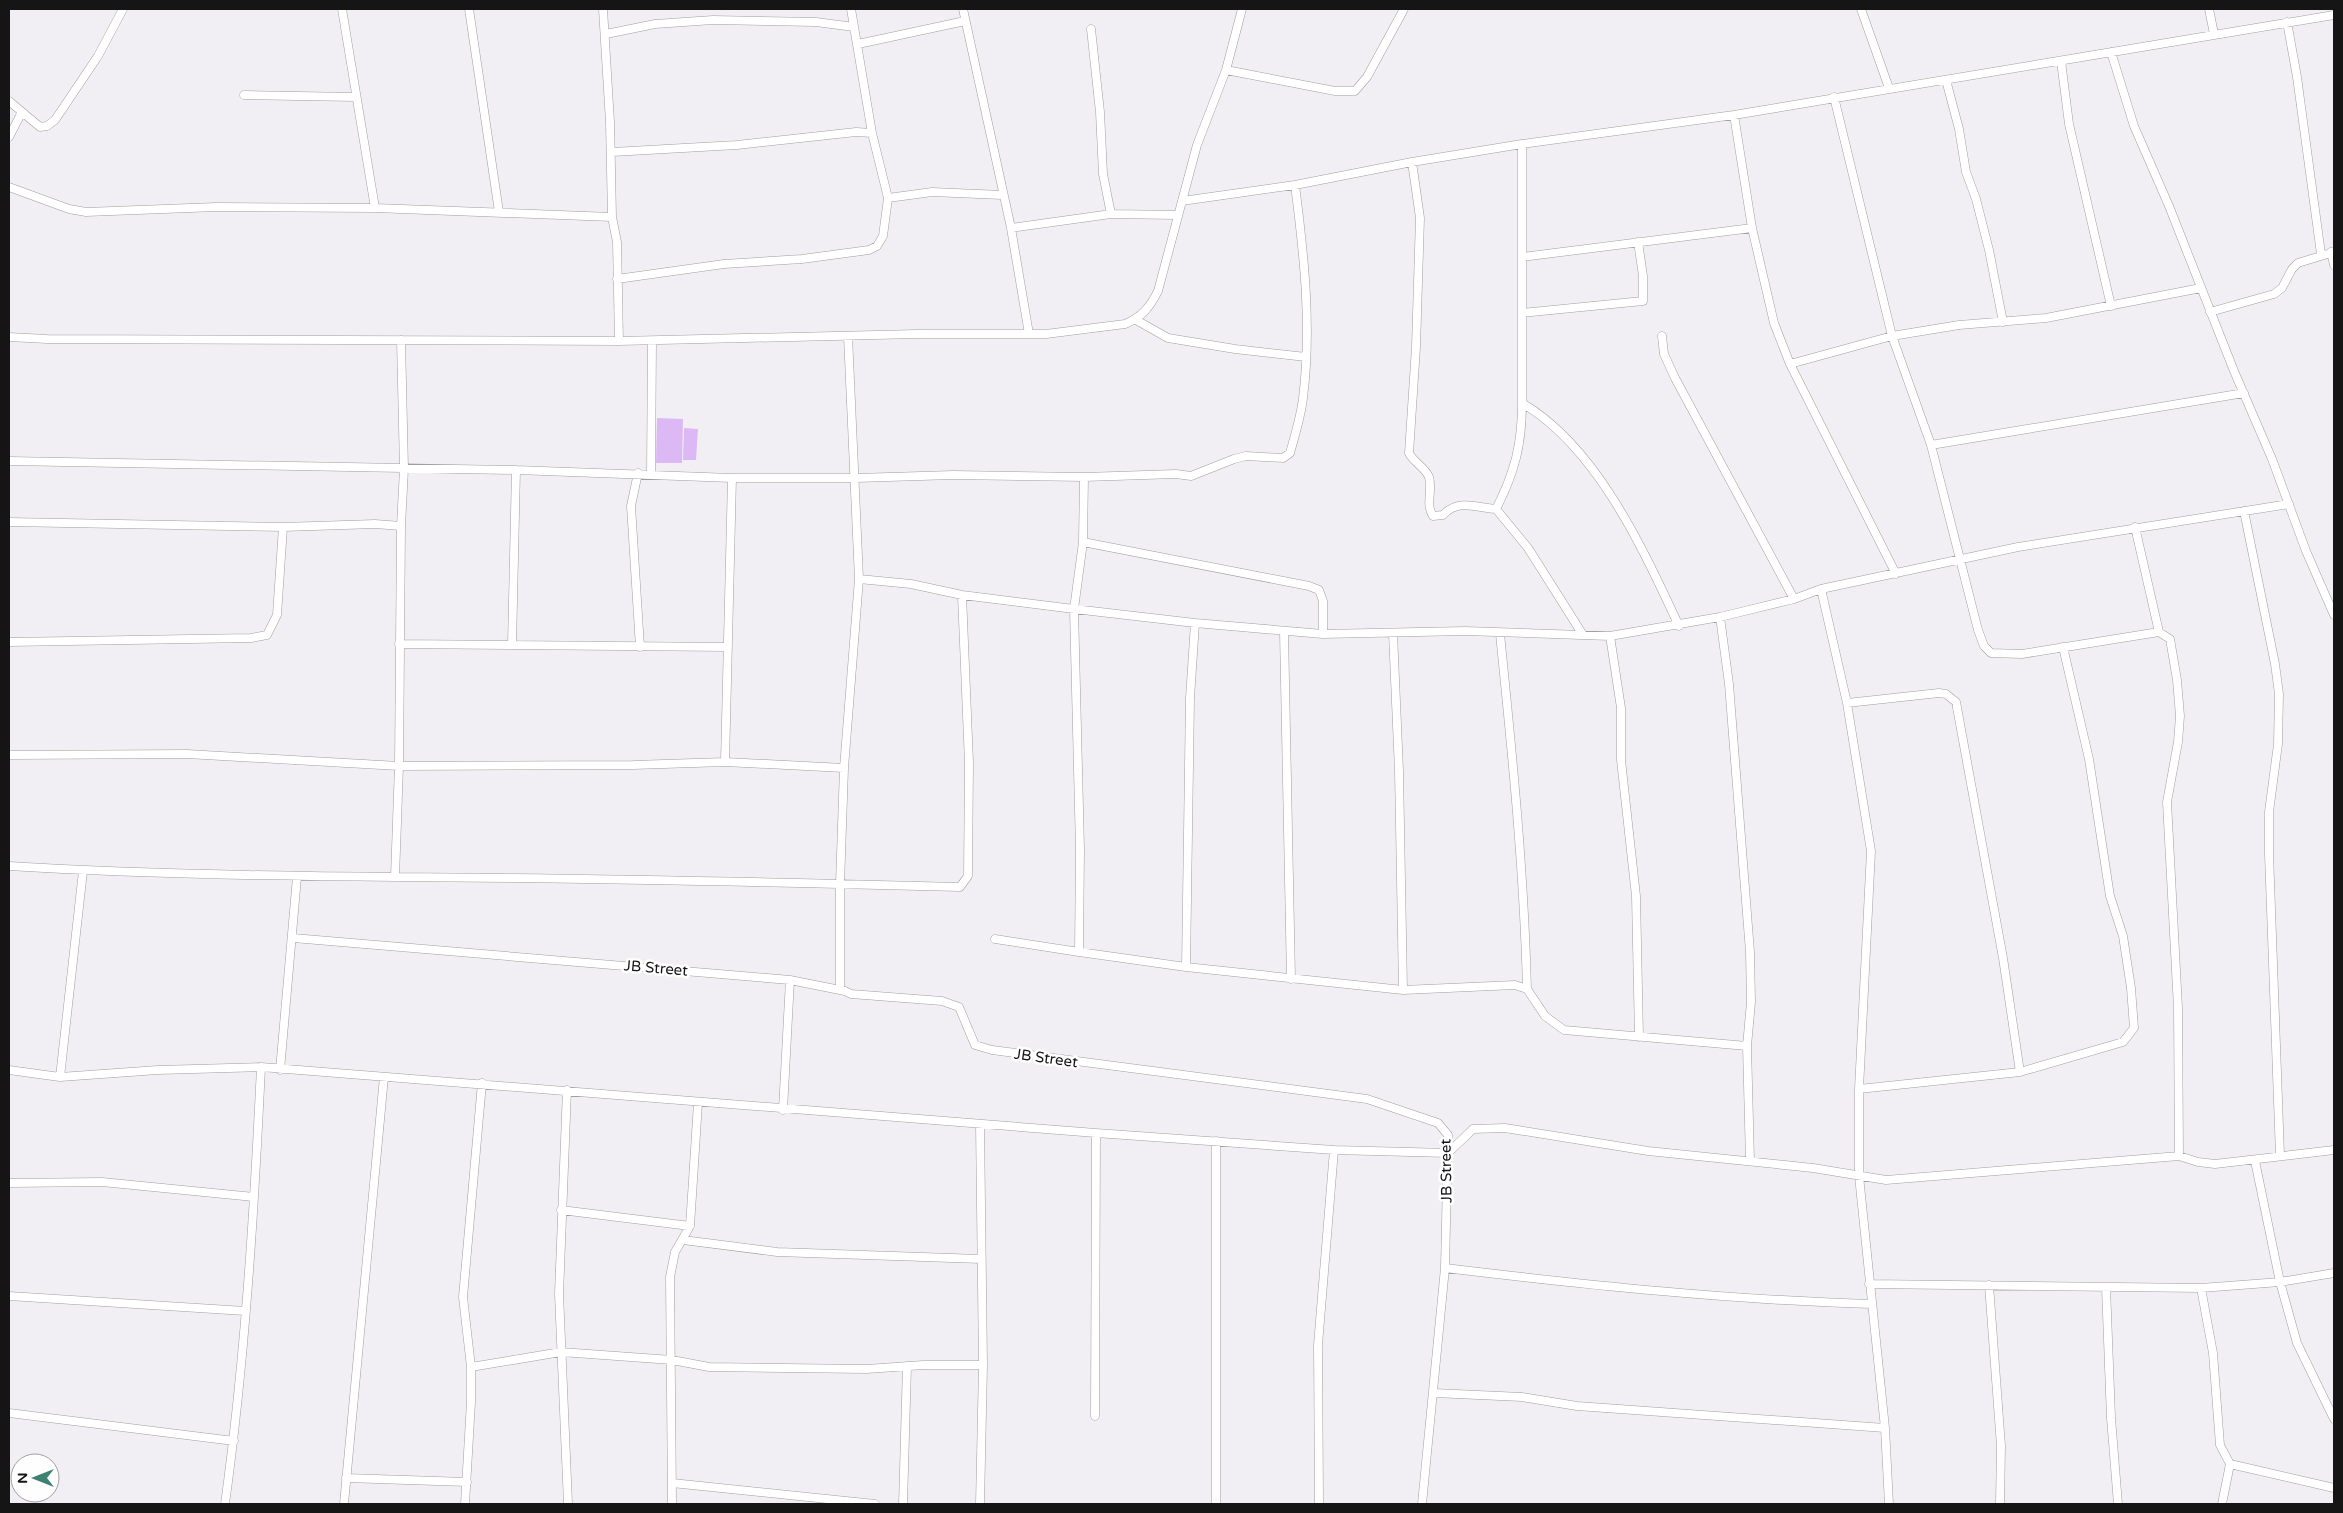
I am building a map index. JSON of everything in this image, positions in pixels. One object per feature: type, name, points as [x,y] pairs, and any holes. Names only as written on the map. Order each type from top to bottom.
[{"type":"street","points":[[9,101],[40,127],[47,126],[55,120],[98,56],[123,9]]},
{"type":"street","points":[[342,9],[376,208]]},
{"type":"street","points":[[469,9],[499,212]]},
{"type":"street","points":[[603,9],[612,152],[612,216],[617,242],[619,341]]},
{"type":"street","points":[[617,279],[724,264],[802,259],[869,250],[877,246],[883,236],[888,198],[872,133],[852,9]]},
{"type":"street","points":[[963,9],[1010,228],[1029,334]]},
{"type":"street","points":[[9,337],[46,339],[619,341],[1029,334],[1112,327],[1136,320],[1149,308],[1158,291],[1197,145],[1226,70],[1242,9]]},
{"type":"street","points":[[1226,70],[1335,91],[1355,91],[1368,76],[1404,9]]},
{"type":"street","points":[[1861,9],[1889,88]]},
{"type":"street","points":[[2209,9],[2214,34]]},
{"type":"street","points":[[1182,201],[1295,185],[1412,162],[1522,144],[1734,115],[2334,15]]},
{"type":"street","points":[[606,34],[655,24],[713,20],[816,22],[854,27]]},
{"type":"street","points":[[858,44],[965,21]]},
{"type":"street","points":[[2287,22],[2297,77],[2321,254]]},
{"type":"street","points":[[1091,29],[1100,112],[1104,174],[1111,214]]},
{"type":"street","points":[[2111,52],[2134,126],[2289,504],[2306,551],[2334,615]]},
{"type":"street","points":[[2061,61],[2069,124],[2111,306]]},
{"type":"street","points":[[1946,80],[1959,128],[1966,172],[1976,199],[1989,250],[2003,322]]},
{"type":"street","points":[[244,95],[356,97]]},
{"type":"street","points":[[1834,97],[1892,336],[1931,445],[1961,558],[1975,622],[1984,646],[1991,652],[2022,654],[2159,632],[2170,639],[2177,680],[2180,716],[2178,742],[2167,802],[2178,1008],[2179,1156]]},
{"type":"street","points":[[9,137],[22,112]]},
{"type":"street","points":[[1734,115],[1752,228],[1774,323],[1790,364],[1896,574]]},
{"type":"street","points":[[612,152],[737,145],[856,132],[872,133]]},
{"type":"street","points":[[1496,509],[1510,481],[1518,454],[1522,429],[1522,144]]},
{"type":"street","points":[[1412,162],[1420,218],[1416,346],[1408,453],[1413,462],[1426,470],[1430,479],[1428,510],[1433,516],[1443,515],[1449,509],[1462,504],[1496,509],[1528,548],[1582,635]]},
{"type":"street","points":[[9,461],[650,473],[732,478],[856,478],[953,475],[1084,477],[1176,474],[1191,476],[1246,456],[1287,457],[1292,446],[1303,398],[1306,356],[1306,263],[1295,185]]},
{"type":"street","points":[[9,187],[86,212],[216,207],[376,208],[612,216]]},
{"type":"street","points":[[888,198],[932,192],[1002,195]]},
{"type":"street","points":[[1010,228],[1111,214],[1178,215]]},
{"type":"street","points":[[1522,257],[1752,228]]},
{"type":"street","points":[[1522,313],[1642,301],[1643,276],[1638,242]]},
{"type":"street","points":[[2210,312],[2274,294],[2282,288],[2292,269],[2298,263],[2321,254],[2332,252],[2334,265]]},
{"type":"street","points":[[1790,364],[1892,336],[1959,325],[2046,318],[2201,288]]},
{"type":"street","points":[[1136,320],[1168,338],[1234,349],[1306,356]]},
{"type":"street","points":[[840,990],[840,884],[844,768],[860,579],[848,336]]},
{"type":"street","points":[[1662,336],[1664,354],[1675,378],[1794,599]]},
{"type":"street","points":[[395,877],[401,526],[404,468],[401,340]]},
{"type":"street","points":[[650,473],[652,340]]},
{"type":"street","points":[[1931,445],[2244,393]]},
{"type":"street","points":[[1522,403],[1544,416],[1564,435],[1617,505],[1639,543],[1679,626]]},
{"type":"street","points":[[512,645],[516,470]]},
{"type":"street","points":[[638,473],[631,506],[640,647]]},
{"type":"street","points":[[1079,952],[1079,840],[1074,609],[1084,542],[1084,477]]},
{"type":"street","points":[[725,762],[732,478]]},
{"type":"street","points":[[860,579],[911,584],[962,595],[1074,609],[1284,632],[1323,634],[1465,631],[1500,634],[1610,636],[1679,626],[1720,617],[1794,599],[1821,590],[1961,558],[2289,504]]},
{"type":"street","points":[[2244,512],[2275,664],[2279,694],[2278,744],[2269,812],[2269,854],[2280,1155]]},
{"type":"street","points":[[9,522],[283,527],[375,524],[401,526]]},
{"type":"street","points":[[9,642],[231,638],[267,634],[277,615],[283,527]]},
{"type":"street","points":[[2136,528],[2159,632]]},
{"type":"street","points":[[1084,542],[1309,586],[1319,590],[1323,601],[1323,634]]},
{"type":"street","points":[[1821,590],[1846,703],[1871,851],[1859,1089],[1859,1176],[1884,1428],[1889,1504]]},
{"type":"street","points":[[9,866],[84,871],[297,877],[960,887],[968,876],[970,763],[962,595]]},
{"type":"street","points":[[1720,617],[1729,684],[1750,952],[1751,1002],[1747,1046],[1750,1161]]},
{"type":"street","points":[[1186,967],[1190,698],[1195,623]]},
{"type":"street","points":[[1284,632],[1291,979]]},
{"type":"street","points":[[1393,633],[1399,771],[1403,990]]},
{"type":"street","points":[[1500,634],[1517,803],[1525,909],[1527,989],[1545,1016],[1564,1030],[1747,1046]]},
{"type":"street","points":[[1610,636],[1621,708],[1621,760],[1636,896],[1639,1037]]},
{"type":"street","points":[[399,644],[728,647]]},
{"type":"street","points":[[1859,1089],[2020,1072],[2123,1042],[2134,1028],[2124,936],[2110,896],[2089,759],[2063,647]]},
{"type":"street","points":[[1846,703],[1939,693],[1946,694],[1956,702],[2002,958],[2020,1072]]},
{"type":"street","points":[[9,755],[187,754],[398,766],[623,765],[725,762],[844,768]]},
{"type":"street","points":[[60,1077],[84,871]]},
{"type":"street","points":[[280,1070],[297,877]]},
{"type":"street","name":"JB Street","points":[[293,938],[790,980],[851,994],[942,1001],[959,1007],[975,1045],[992,1050],[1367,1099],[1438,1123],[1448,1135],[1445,1268],[1422,1504]]},
{"type":"street","points":[[995,939],[1186,967],[1403,990],[1515,985],[1527,989]]},
{"type":"street","points":[[784,1110],[790,980]]},
{"type":"street","points":[[9,1070],[60,1077],[158,1070],[261,1068],[567,1090],[698,1104],[1334,1150],[1448,1153],[1473,1129],[1504,1128],[1648,1151],[1750,1161],[1886,1180],[1919,1179],[2179,1156],[2198,1162],[2215,1164],[2254,1161],[2280,1155],[2334,1150]]},
{"type":"street","points":[[225,1504],[234,1441],[252,1247],[261,1068]]},
{"type":"street","points":[[344,1504],[384,1077]]},
{"type":"street","points":[[465,1504],[471,1367],[463,1297],[482,1083]]},
{"type":"street","points":[[567,1090],[559,1294],[568,1504]]},
{"type":"street","points":[[672,1504],[670,1277],[675,1252],[690,1226],[698,1104]]},
{"type":"street","points":[[980,1124],[983,1365],[980,1504]]},
{"type":"street","points":[[1095,1416],[1096,1133]]},
{"type":"street","points":[[1216,1140],[1216,1504]]},
{"type":"street","points":[[1319,1504],[1318,1345],[1334,1150]]},
{"type":"street","points":[[2254,1161],[2280,1282],[2297,1343],[2334,1420]]},
{"type":"street","points":[[9,1184],[102,1182],[254,1197]]},
{"type":"street","points":[[561,1210],[690,1226]]},
{"type":"street","points":[[683,1240],[777,1252],[981,1259]]},
{"type":"street","points":[[1445,1268],[1675,1293],[1788,1302],[1872,1304]]},
{"type":"street","points":[[1869,1284],[2201,1288],[2280,1282],[2334,1272]]},
{"type":"street","points":[[1989,1285],[2001,1446],[2000,1504]]},
{"type":"street","points":[[2106,1287],[2111,1418],[2118,1504]]},
{"type":"street","points":[[2201,1288],[2213,1353],[2220,1445],[2230,1464],[2222,1504]]},
{"type":"street","points":[[9,1296],[245,1311]]},
{"type":"street","points":[[471,1367],[561,1352],[672,1360],[718,1367],[867,1369],[907,1366],[983,1365]]},
{"type":"street","points":[[903,1504],[907,1366]]},
{"type":"street","points":[[1434,1393],[1522,1397],[1577,1406],[1884,1428]]},
{"type":"street","points":[[9,1413],[234,1441]]},
{"type":"street","points":[[2230,1464],[2334,1488]]},
{"type":"street","points":[[346,1478],[467,1482]]},
{"type":"street","points":[[672,1482],[875,1504]]},
{"type":"shaded area","points":[[657,418],[683,419],[682,463],[656,463]]},
{"type":"shaded area","points":[[684,428],[698,429],[696,460],[683,460]]}]
